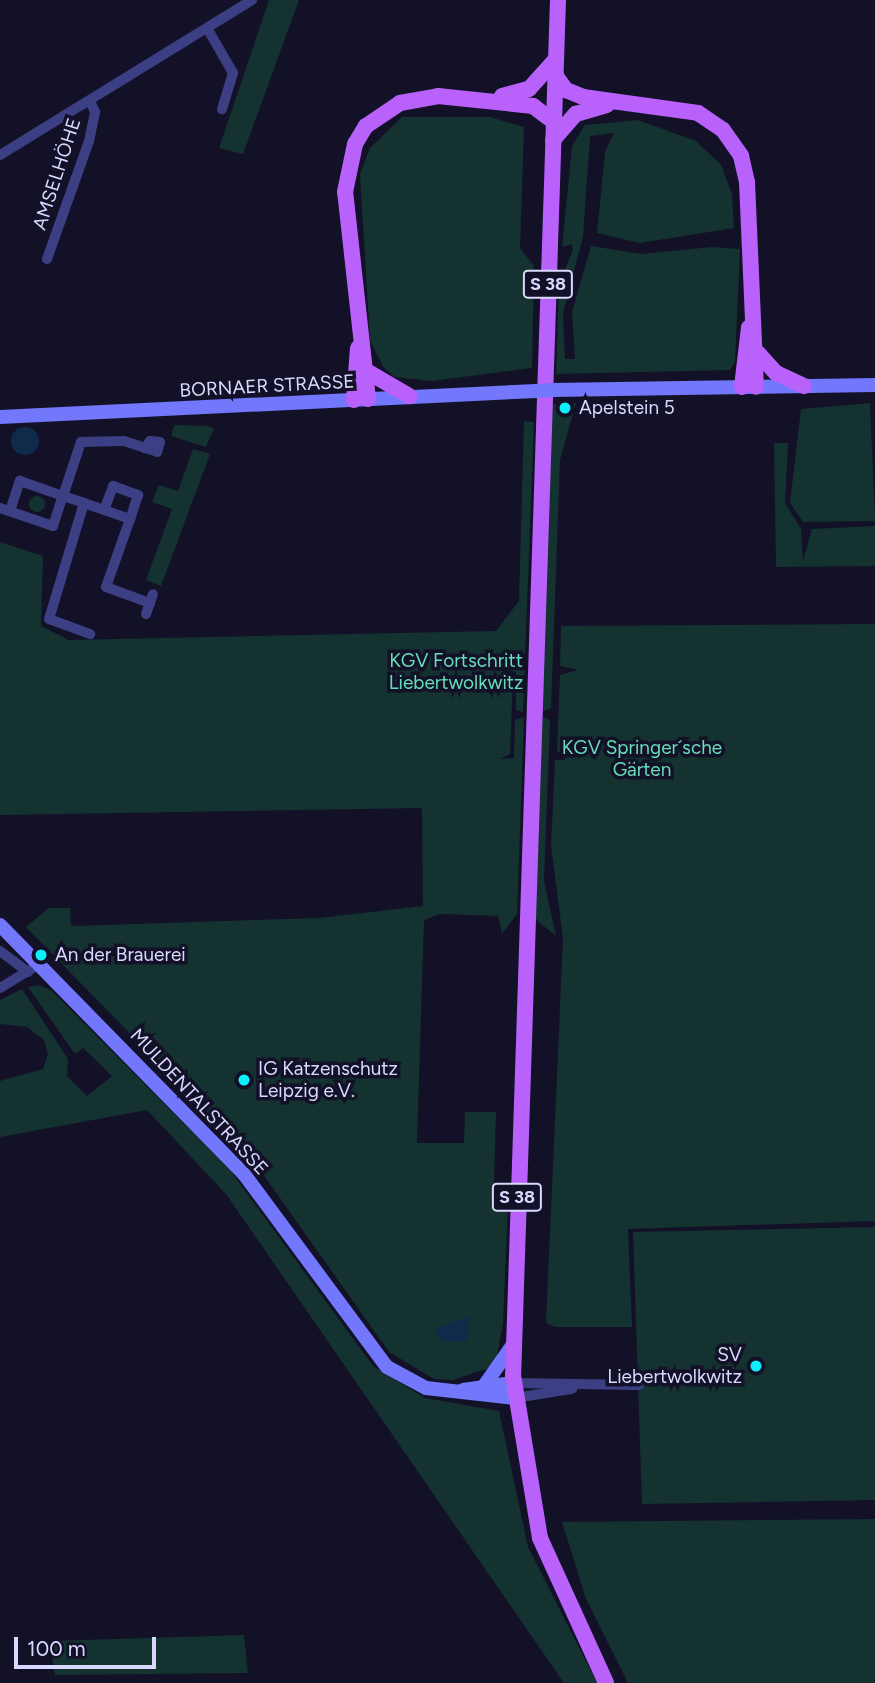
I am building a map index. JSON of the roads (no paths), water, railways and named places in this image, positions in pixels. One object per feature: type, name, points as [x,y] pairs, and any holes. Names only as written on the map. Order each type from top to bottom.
[{"type":"main road","name":"S 38","points":[[558,0],[512,1346],[514,1391],[540,1538],[606,1683]]},
{"type":"main road","points":[[361,400],[359,342],[345,192],[355,144],[366,126],[400,103],[486,98],[529,89],[555,67],[573,94],[618,103],[698,113],[723,130],[741,156],[747,182],[751,318],[749,387]]},
{"type":"main road","points":[[486,98],[533,106],[554,121]]},
{"type":"main road","points":[[553,140],[576,114],[618,103]]},
{"type":"main road","points":[[749,387],[758,353],[751,318]]},
{"type":"main road","points":[[359,342],[368,372],[361,400]]},
{"type":"main road","points":[[758,353],[776,373],[804,386]]},
{"type":"main road","points":[[368,372],[410,396]]},
{"type":"main road","name":"BORNAER STRASSE","points":[[0,417],[552,390],[875,385]]},
{"type":"main road","name":"MULDENTALSTRASSE","points":[[0,925],[33,968],[244,1174],[373,1353],[411,1383],[449,1392],[514,1391]]},
{"type":"main road","points":[[484,1386],[512,1346]]},
{"type":"main road","name":"MULDENTALSTRASSE","points":[[449,1392],[484,1386],[514,1391]]},
{"type":"street","points":[[0,155],[252,0]]},
{"type":"street","points":[[207,28],[233,73],[222,109]]},
{"type":"street","name":"AMSELHÖHE","points":[[47,259],[89,141],[95,112],[90,101]]},
{"type":"street","points":[[130,519],[85,503],[63,496],[20,481],[5,509],[53,526],[63,496],[81,442],[124,441],[145,448]]},
{"type":"street","points":[[104,510],[113,486],[138,495],[106,587],[152,598],[146,614]]},
{"type":"street","points":[[85,503],[49,618],[90,634]]},
{"type":"street","points":[[0,951],[33,968]]},
{"type":"street","points":[[0,988],[33,968]]},
{"type":"street","name":"MULDENTALSTRASSE","points":[[514,1391],[639,1385]]},
{"type":"street","name":"MULDENTALSTRASSE","points":[[514,1391],[583,1387]]},
{"type":"water","points":[[25,427],[35,431],[39,441],[35,451],[25,455],[15,451],[11,441],[15,431]]},
{"type":"water","points":[[469,1316],[466,1341],[442,1341],[435,1329]]},
{"type":"place","name":"Apelstein 5","points":[[565,408]]},
{"type":"place","name":"An der Brauerei","points":[[41,955]]},
{"type":"place","name":"IG Katzenschutz Leipzig e.V.","points":[[244,1080]]},
{"type":"place","name":"SV Liebertwolkwitz","points":[[756,1366]]},
{"type":"park label","name":"KGV Fortschritt Liebertwolkwitz","points":[[456,672]]},
{"type":"park label","name":"KGV Springer´sche Gärten","points":[[642,759]]}]
